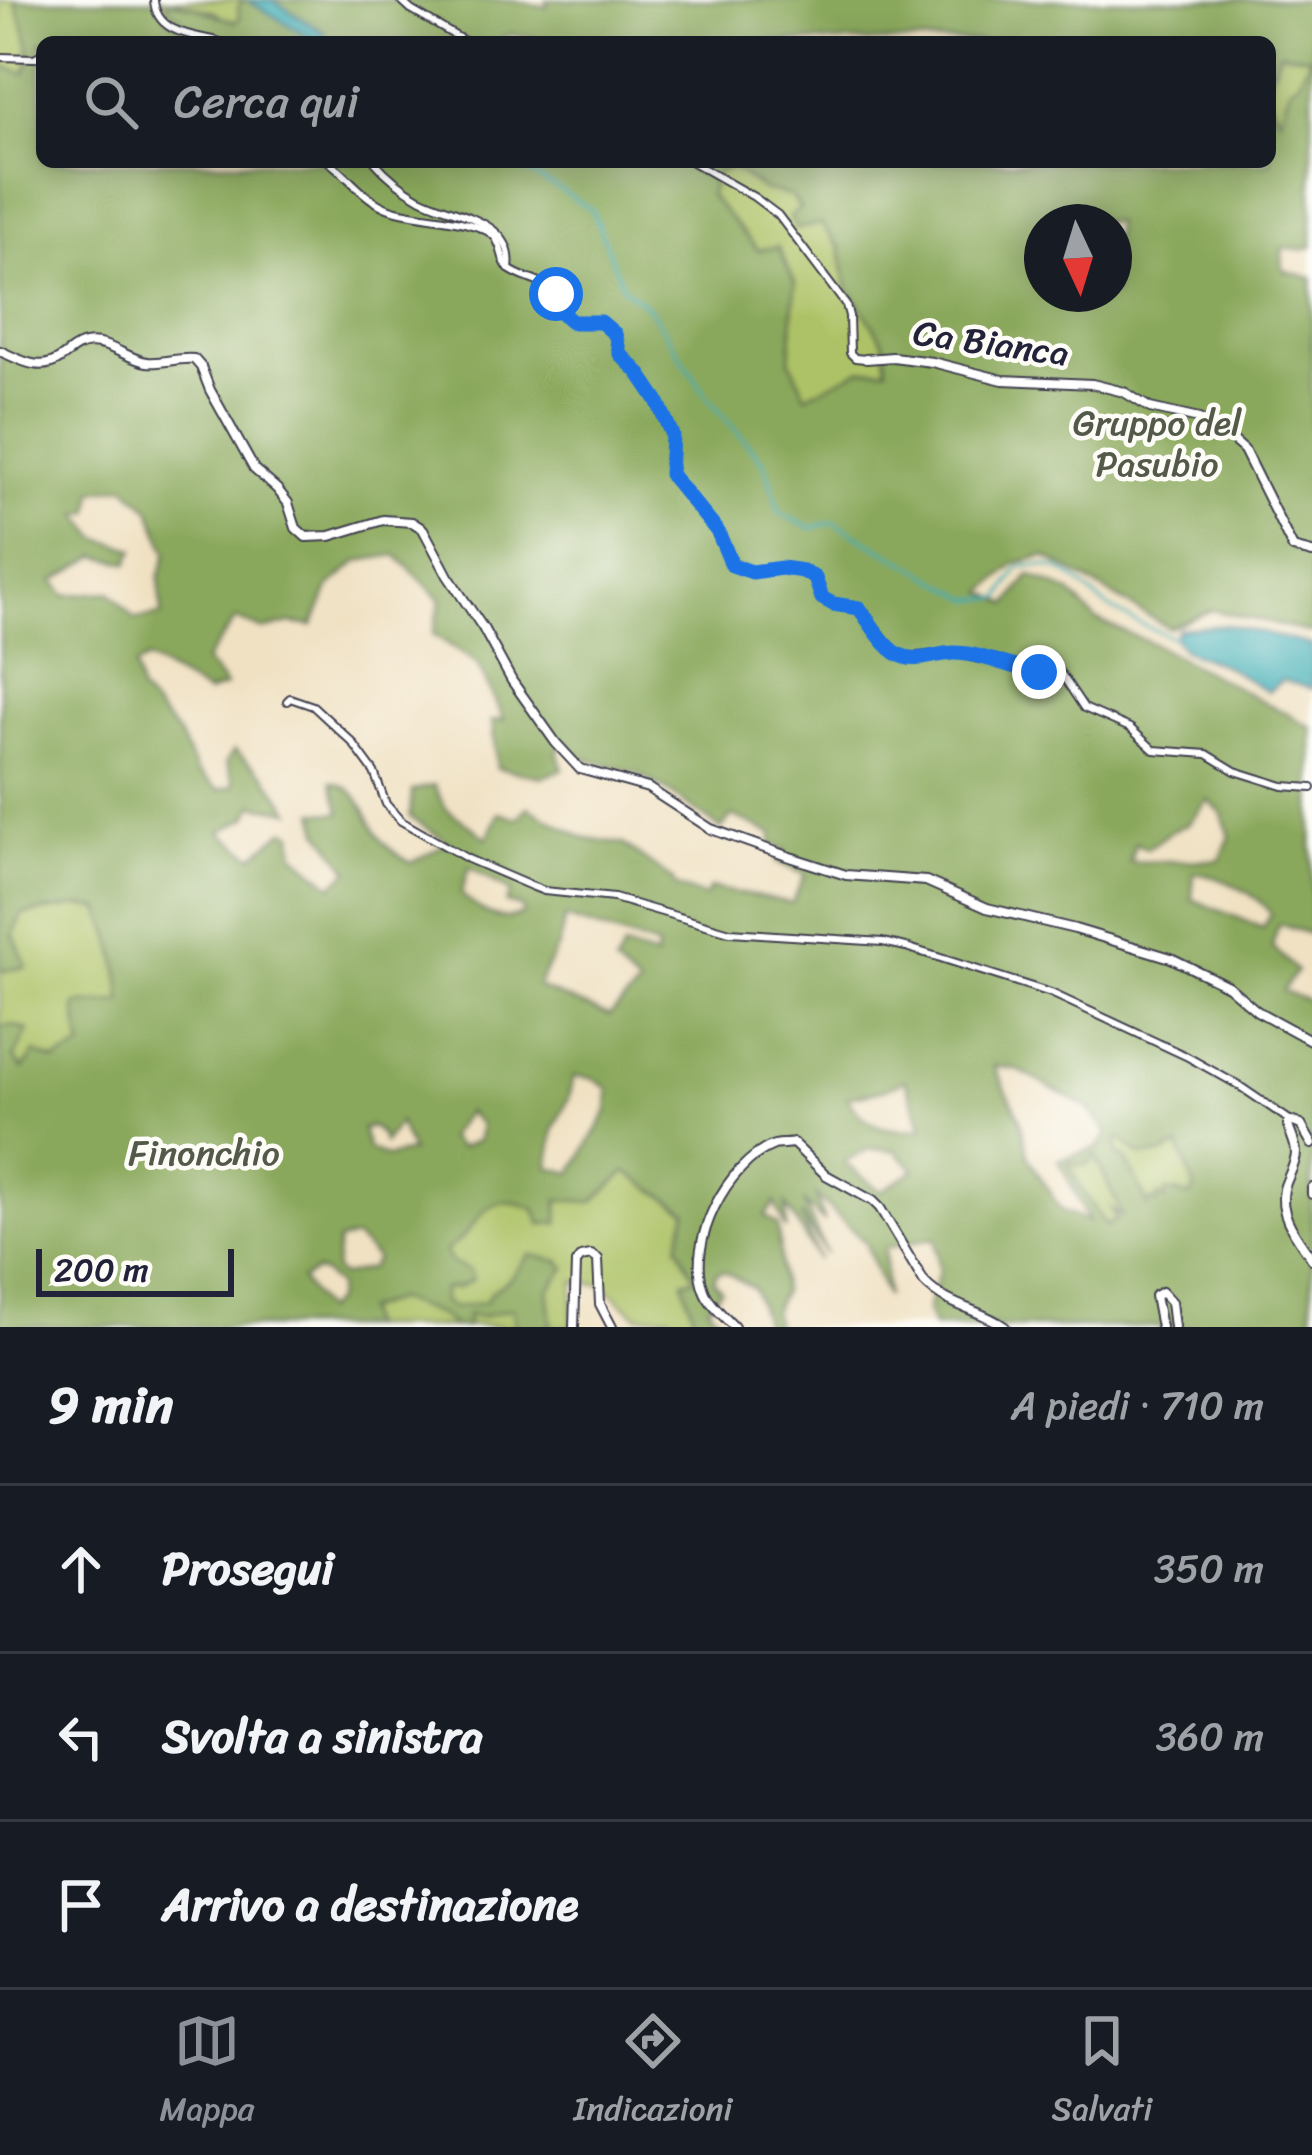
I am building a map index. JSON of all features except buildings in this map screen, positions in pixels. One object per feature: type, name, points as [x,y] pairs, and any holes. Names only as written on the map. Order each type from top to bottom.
[{"type":"main road","points":[[0,351],[45,366],[81,344],[98,344],[152,363],[194,359],[254,469],[277,489],[296,528],[306,537],[330,536],[383,520],[412,522],[423,529],[512,681],[580,769],[648,788],[711,830],[846,875],[926,881],[987,908],[1171,958],[1228,986],[1257,1011],[1312,1041]]},
{"type":"main road","name":"Ca Bianca","points":[[866,359],[932,362],[1003,380],[1092,384],[1124,392],[1150,408],[1199,419],[1244,450],[1293,548],[1312,553]]},
{"type":"main road","points":[[1312,1144],[1301,1125],[1291,1121],[1288,1132],[1296,1157],[1283,1205],[1312,1259]]},
{"type":"main road","points":[[734,1327],[703,1288],[700,1264],[706,1227],[726,1185],[744,1166],[774,1145],[793,1143],[826,1174],[880,1208],[933,1292],[1005,1327]]},
{"type":"main road","points":[[574,1327],[576,1263],[590,1255],[598,1259],[600,1304],[612,1327]]},
{"type":"main road","points":[[1161,1327],[1154,1300],[1162,1292],[1171,1302],[1174,1327]]},
{"type":"street","points":[[154,0],[163,23],[199,36]]},
{"type":"street","points":[[400,0],[457,36]]},
{"type":"street","points":[[0,57],[36,57]]},
{"type":"street","points":[[335,168],[370,201],[494,236],[502,262],[514,274],[556,294],[572,322],[601,322],[615,334],[620,354],[657,400],[672,435],[670,474],[718,532],[732,565],[752,572],[803,571],[815,578],[822,598],[859,608],[894,651],[906,657],[957,653],[996,659],[1019,670],[1060,672],[1084,708],[1130,728],[1154,750],[1207,754],[1234,771],[1283,786],[1312,788]]},
{"type":"street","points":[[380,168],[407,190],[494,230],[504,238],[509,269]]},
{"type":"street","name":"Ca Bianca","points":[[703,168],[778,215],[846,304],[850,353],[866,359]]},
{"type":"street","points":[[287,701],[313,706],[352,742],[374,772],[386,804],[401,821],[468,859],[531,886],[614,898],[730,932],[906,947],[1051,993],[1186,1056],[1291,1121]]},
{"type":"green space","points":[[0,0],[15,0],[29,46],[25,73],[0,66]]},
{"type":"green space","points":[[15,0],[159,0],[165,18],[177,25],[181,17],[166,7],[168,1],[235,22],[238,0],[247,0],[324,33],[272,0],[513,0],[547,7],[546,0],[1312,0],[1312,247],[1282,248],[1283,270],[1312,278],[1312,633],[1212,610],[1169,628],[1045,556],[1016,563],[985,592],[1009,604],[1030,575],[1069,592],[1096,620],[1154,644],[1312,727],[1312,931],[1279,924],[1272,946],[1296,971],[1283,991],[1312,1002],[1312,1327],[933,1327],[927,1310],[939,1271],[935,1238],[885,1248],[886,1297],[865,1242],[816,1196],[824,1222],[803,1201],[826,1254],[801,1215],[818,1260],[786,1205],[786,1230],[775,1203],[765,1216],[778,1225],[782,1292],[773,1311],[776,1327],[766,1327],[753,1288],[724,1271],[716,1273],[714,1281],[721,1289],[708,1307],[728,1327],[700,1327],[683,1281],[695,1278],[678,1245],[687,1211],[626,1172],[593,1202],[558,1200],[558,1223],[541,1224],[535,1209],[516,1203],[492,1206],[445,1251],[473,1279],[443,1289],[443,1302],[453,1308],[486,1302],[530,1255],[560,1261],[566,1268],[548,1290],[552,1327],[515,1327],[513,1308],[482,1317],[467,1315],[466,1327],[453,1327],[442,1316],[396,1299],[364,1310],[368,1327],[0,1327],[1,1027],[28,1030],[14,1058],[23,1069],[35,1053],[55,1061],[82,1048],[75,1006],[122,1002],[116,954],[100,909],[80,906],[22,914],[13,934],[27,967],[0,971],[0,66],[25,73],[29,46]],"holes":[[[732,168],[764,190],[791,196],[800,208],[790,217],[796,229],[821,224],[840,248],[847,286],[884,342],[887,368],[859,370],[806,396],[790,360],[795,283],[778,247],[758,250],[709,195],[717,172]],[[125,486],[150,509],[167,553],[159,578],[162,615],[135,619],[110,592],[65,595],[54,581],[97,556],[128,563],[135,549],[99,539],[79,515],[91,512],[94,491]],[[396,555],[441,600],[433,634],[477,663],[504,720],[492,721],[497,768],[543,777],[563,769],[557,751],[568,743],[580,757],[636,773],[721,829],[732,816],[773,834],[771,844],[785,850],[777,862],[805,875],[792,903],[710,888],[705,897],[674,886],[673,880],[623,844],[582,837],[528,807],[517,818],[499,812],[487,838],[445,808],[434,785],[412,791],[410,817],[448,842],[411,863],[380,838],[352,792],[332,782],[341,813],[315,812],[320,831],[349,870],[332,886],[295,854],[293,833],[285,830],[253,856],[221,832],[248,817],[254,805],[291,811],[264,774],[234,750],[226,762],[235,785],[219,790],[197,772],[179,735],[140,692],[135,667],[147,659],[207,693],[226,686],[205,661],[236,619],[264,630],[290,623],[313,626],[330,586],[359,561]],[[1208,800],[1221,812],[1230,836],[1220,860],[1130,862],[1135,843],[1147,849],[1189,823]],[[469,867],[511,892],[506,903],[521,907],[524,914],[497,917],[475,906],[461,894]],[[1194,873],[1237,886],[1256,899],[1271,914],[1263,928],[1192,899]],[[565,918],[657,947],[656,958],[624,948],[615,965],[639,987],[609,1016],[537,987],[559,944]],[[994,1066],[1016,1069],[1088,1108],[1108,1133],[1098,1148],[1059,1160],[1089,1222],[1061,1210],[1029,1158],[1020,1118]],[[574,1076],[593,1078],[609,1089],[608,1111],[572,1173],[549,1167],[554,1129]],[[905,1080],[923,1128],[879,1126],[861,1115],[847,1097]],[[467,1112],[480,1124],[478,1140],[459,1148],[448,1137]],[[399,1122],[411,1152],[387,1157],[368,1149],[362,1129],[371,1126],[384,1143]],[[1119,1138],[1141,1156],[1160,1155],[1179,1146],[1195,1189],[1190,1197],[1166,1191],[1165,1200],[1158,1195],[1157,1203],[1152,1200],[1148,1206],[1126,1158],[1118,1156]],[[868,1149],[895,1150],[915,1170],[881,1191],[844,1163]],[[1095,1155],[1123,1217],[1111,1208],[1116,1220],[1106,1226],[1069,1162],[1089,1164]],[[355,1238],[376,1258],[371,1268],[341,1276],[335,1270],[338,1241]],[[316,1271],[323,1273],[337,1286],[335,1300],[324,1311],[301,1280]]]},
{"type":"green space","points":[[159,0],[242,2],[236,22],[177,2],[178,25],[165,18]]},
{"type":"green space","points":[[1280,52],[1311,56],[1280,119],[1276,110]]},
{"type":"green space","points":[[732,168],[764,190],[791,196],[821,223],[840,248],[847,286],[884,342],[887,368],[859,371],[806,396],[790,360],[795,283],[777,247],[758,250],[709,195],[717,172]]},
{"type":"green space","points":[[80,906],[100,909],[116,955],[122,1003],[78,1004],[82,1048],[55,1061],[35,1053],[23,1070],[2,1050],[0,1055],[0,971],[26,967],[13,934],[21,914]]},
{"type":"green space","points":[[1119,1138],[1160,1155],[1179,1146],[1195,1189],[1190,1197],[1175,1192],[1149,1207],[1126,1159],[1118,1156]]},
{"type":"green space","points":[[1094,1154],[1125,1220],[1112,1210],[1116,1220],[1106,1226],[1068,1161],[1079,1165]]},
{"type":"green space","points":[[626,1172],[687,1211],[695,1279],[684,1281],[700,1327],[679,1327],[670,1315],[637,1316],[602,1284],[574,1282],[572,1327],[552,1327],[548,1290],[531,1256],[486,1302],[453,1308],[443,1302],[443,1289],[459,1287],[469,1271],[452,1263],[445,1251],[485,1211],[507,1201],[520,1203],[558,1223],[558,1200]]},
{"type":"green space","points":[[396,1299],[443,1316],[453,1327],[368,1327],[364,1311]]},
{"type":"green space","points":[[514,1307],[515,1327],[465,1325],[467,1314],[482,1317]]},
{"type":"water","points":[[247,0],[272,0],[325,33],[308,36]]},
{"type":"water","points":[[1228,625],[1312,645],[1312,689],[1282,680],[1268,692],[1227,667],[1184,650],[1174,638],[1178,629]]},
{"type":"waterway","points":[[517,168],[592,210],[623,287],[650,309],[709,399],[765,464],[780,513],[811,528],[834,522],[971,599],[1001,598],[1019,567],[1051,567],[1072,577],[1113,610],[1175,639]]},
{"type":"route","points":[[556,294],[572,322],[601,322],[615,334],[620,354],[657,400],[672,435],[670,474],[718,532],[732,565],[752,572],[803,571],[815,578],[822,598],[859,608],[894,651],[906,657],[957,653],[1039,672]]},
{"type":"park label","name":"Gruppo del Pasubio","points":[[1157,444]]},
{"type":"park label","name":"Finonchio","points":[[204,1153]]}]
